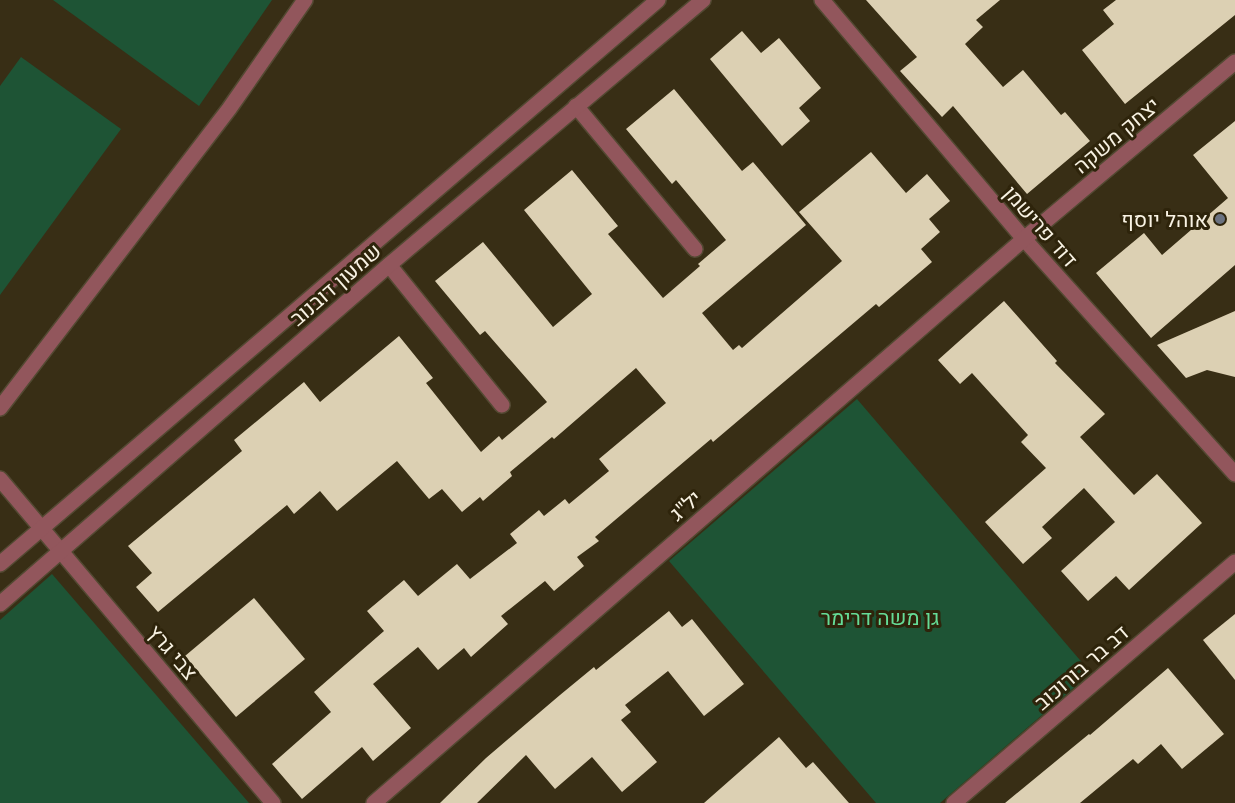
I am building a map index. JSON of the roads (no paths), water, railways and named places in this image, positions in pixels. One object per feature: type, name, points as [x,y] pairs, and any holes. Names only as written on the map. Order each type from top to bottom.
[{"type":"street","points":[[0,408],[229,109],[305,0]]},
{"type":"street","name":"שמעון דובנוב","points":[[0,564],[658,0]]},
{"type":"street","name":"שמעון דובנוב","points":[[0,604],[389,265],[703,0]]},
{"type":"street","name":"דוד פרישמן","points":[[822,0],[1024,239],[1235,474]]},
{"type":"street","name":"יצחק משקה","points":[[1024,239],[1235,62]]},
{"type":"street","points":[[576,106],[695,249]]},
{"type":"street","name":"יל\"ג","points":[[374,803],[1024,239]]},
{"type":"street","points":[[389,265],[502,405]]},
{"type":"street","name":"צבי גרץ","points":[[0,480],[273,803]]},
{"type":"street","name":"דב בר בורוכוב","points":[[954,803],[1235,562]]},
{"type":"place","name":"אוהל יוסף","points":[[1220,219]]},
{"type":"park label","name":"גן משה דרימר","points":[[880,617]]}]
